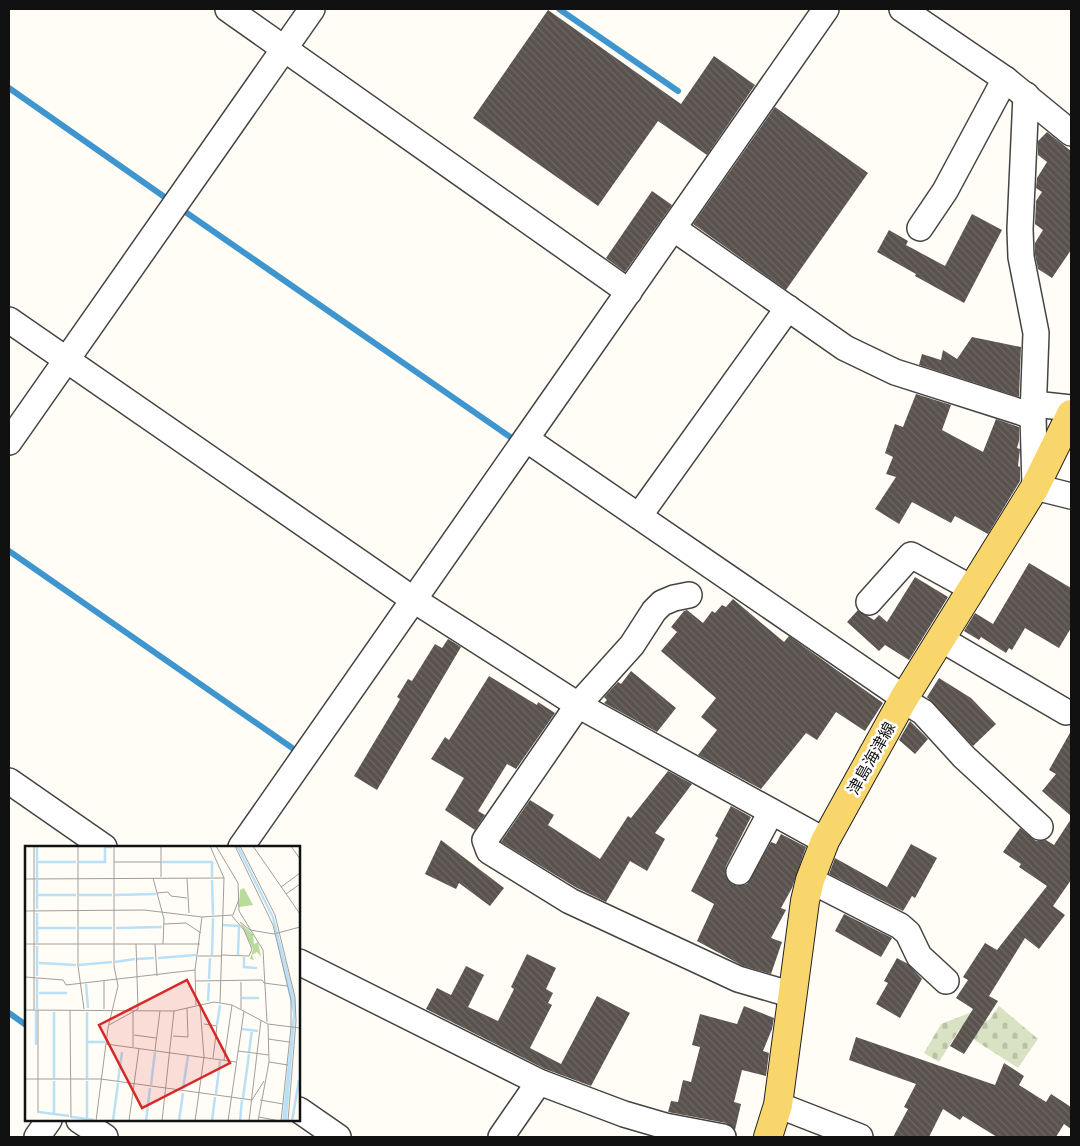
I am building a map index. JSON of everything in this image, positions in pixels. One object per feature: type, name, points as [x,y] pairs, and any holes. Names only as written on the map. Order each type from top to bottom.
[{"type":"main road","name":"津島海津線","points":[[768,1137],[778,1105],[810,880],[825,841],[904,699],[1034,487],[1071,414]]},
{"type":"street","points":[[228,9],[629,292]]},
{"type":"street","points":[[9,442],[312,9]]},
{"type":"street","points":[[242,846],[826,9]]},
{"type":"street","points":[[902,9],[1005,79],[1071,133]]},
{"type":"street","points":[[920,228],[945,191],[1005,79]]},
{"type":"street","points":[[1026,95],[1020,229],[1021,257],[1036,333],[1033,410],[1034,487],[1071,496]]},
{"type":"street","points":[[674,228],[845,348],[895,372],[1033,410],[1071,408]]},
{"type":"street","points":[[639,516],[788,308]]},
{"type":"street","points":[[9,320],[414,600],[578,704],[825,841]]},
{"type":"street","points":[[526,439],[923,712],[964,757],[1040,827]]},
{"type":"street","points":[[870,602],[911,555],[973,589]]},
{"type":"street","points":[[689,595],[662,603],[632,644],[578,704],[485,840],[489,851],[570,901],[738,979],[793,994]]},
{"type":"street","points":[[941,639],[1066,712]]},
{"type":"street","points":[[9,781],[103,846]]},
{"type":"street","points":[[739,872],[771,812]]},
{"type":"street","points":[[810,880],[900,926],[908,933],[918,956],[946,981]]},
{"type":"street","points":[[300,962],[539,1082],[624,1114],[665,1126],[724,1137]]},
{"type":"street","points":[[501,1137],[539,1082]]},
{"type":"street","points":[[778,1105],[860,1137]]},
{"type":"street","points":[[300,1111],[338,1137]]},
{"type":"street","points":[[37,1137],[48,1121]]},
{"type":"street","points":[[81,1121],[105,1137]]},
{"type":"green space","points":[[999,1006],[1038,1039],[1018,1068],[959,1030],[939,1062],[924,1053],[941,1024],[972,1012],[988,1021]]},
{"type":"building","points":[[548,10],[681,104],[714,56],[755,85],[707,155],[658,121],[598,206],[473,118]]},
{"type":"building","points":[[775,107],[868,173],[786,290],[693,224]]},
{"type":"building","points":[[1047,132],[1071,151],[1071,250],[1052,278],[1038,269],[1035,255],[1035,243],[1043,230],[1035,224],[1036,201],[1042,192],[1036,188],[1037,178],[1047,162],[1038,155],[1038,141]]},
{"type":"building","points":[[652,191],[672,205],[625,272],[606,258]]},
{"type":"building","points":[[972,214],[1002,230],[964,303],[877,252],[889,230],[908,241],[906,245],[945,266]]},
{"type":"building","points":[[972,337],[1021,347],[1019,397],[919,365],[922,354],[941,360],[943,350],[957,359]]},
{"type":"building","points":[[916,394],[951,405],[942,430],[983,452],[996,419],[1019,427],[1017,448],[1020,449],[1018,466],[1020,467],[1020,481],[988,534],[955,516],[951,523],[912,502],[899,524],[875,509],[896,477],[886,474],[893,457],[885,453],[895,424],[903,427]]},
{"type":"building","points":[[1029,563],[1071,588],[1071,628],[1059,648],[1025,628],[1012,650],[1009,648],[1006,653],[981,637],[979,640],[964,631],[975,613],[993,624]]},
{"type":"building","points":[[915,577],[948,597],[909,660],[885,645],[879,651],[847,622],[858,610],[874,620],[879,615],[887,622]]},
{"type":"building","points":[[733,599],[784,642],[789,636],[883,703],[865,731],[836,712],[817,740],[806,733],[761,789],[698,755],[717,730],[701,717],[716,698],[661,651],[677,632],[671,627],[684,611],[687,610],[703,623],[712,611],[715,613],[722,605],[726,607]]},
{"type":"building","points":[[448,639],[461,647],[377,790],[354,776],[400,699],[397,697],[408,679],[412,681],[435,644],[442,648]]},
{"type":"building","points":[[631,671],[676,708],[657,732],[604,703],[607,700],[604,697],[618,682],[621,684]]},
{"type":"building","points":[[489,676],[537,705],[538,702],[555,713],[516,769],[507,764],[478,811],[485,815],[475,830],[445,810],[464,778],[431,759],[445,737],[449,740]]},
{"type":"building","points":[[939,678],[971,698],[996,724],[973,746],[927,697]]},
{"type":"building","points":[[910,721],[928,739],[915,754],[899,740]]},
{"type":"building","points":[[1071,731],[1071,816],[1042,791],[1056,774],[1049,770]]},
{"type":"building","points":[[668,771],[692,784],[655,833],[665,839],[647,871],[630,861],[606,902],[577,888],[501,842],[530,800],[554,815],[548,825],[600,859],[628,816],[631,818]]},
{"type":"building","points":[[731,806],[751,817],[726,866],[725,873],[732,884],[739,886],[747,884],[771,842],[776,844],[781,834],[806,847],[792,888],[781,908],[786,910],[771,938],[782,942],[771,974],[743,966],[697,941],[714,904],[691,891],[718,838],[715,836]]},
{"type":"building","points":[[1071,819],[1071,880],[1053,906],[1065,915],[1039,949],[1025,938],[989,996],[998,1001],[964,1054],[950,1046],[973,1009],[956,998],[968,980],[963,977],[985,943],[997,950],[1047,886],[1019,867],[1021,864],[1003,852],[1020,828],[1036,841],[1046,840],[1054,845]]},
{"type":"building","points":[[441,840],[504,888],[490,906],[459,883],[456,889],[425,874]]},
{"type":"building","points":[[911,844],[937,858],[915,898],[912,896],[903,911],[829,874],[835,858],[887,887]]},
{"type":"building","points":[[844,914],[892,938],[881,957],[835,931]]},
{"type":"building","points":[[527,954],[556,968],[546,989],[553,993],[548,1003],[552,1005],[530,1048],[561,1064],[597,996],[630,1013],[591,1086],[545,1069],[426,1009],[437,988],[451,995],[466,966],[484,975],[468,1007],[498,1021],[514,989],[511,987]]},
{"type":"building","points":[[897,958],[908,964],[922,979],[900,1018],[876,1004],[888,983],[884,981]]},
{"type":"building","points":[[744,1006],[774,1018],[772,1029],[763,1051],[769,1053],[766,1076],[742,1070],[734,1102],[741,1104],[735,1130],[726,1123],[668,1112],[671,1101],[678,1102],[683,1080],[691,1082],[700,1047],[692,1045],[700,1014],[737,1024]]},
{"type":"building","points":[[856,1037],[995,1085],[1004,1063],[1024,1076],[1019,1085],[1046,1102],[1051,1094],[1071,1107],[1071,1129],[1064,1124],[1056,1137],[997,1137],[963,1116],[960,1120],[943,1109],[929,1137],[893,1137],[908,1109],[904,1107],[916,1084],[849,1060]]},
{"type":"waterway","points":[[559,9],[678,91]]},
{"type":"waterway","points":[[9,88],[166,198]]},
{"type":"waterway","points":[[184,211],[516,441]]},
{"type":"waterway","points":[[9,551],[298,752]]},
{"type":"waterway","points":[[9,1013],[25,1024]]}]
